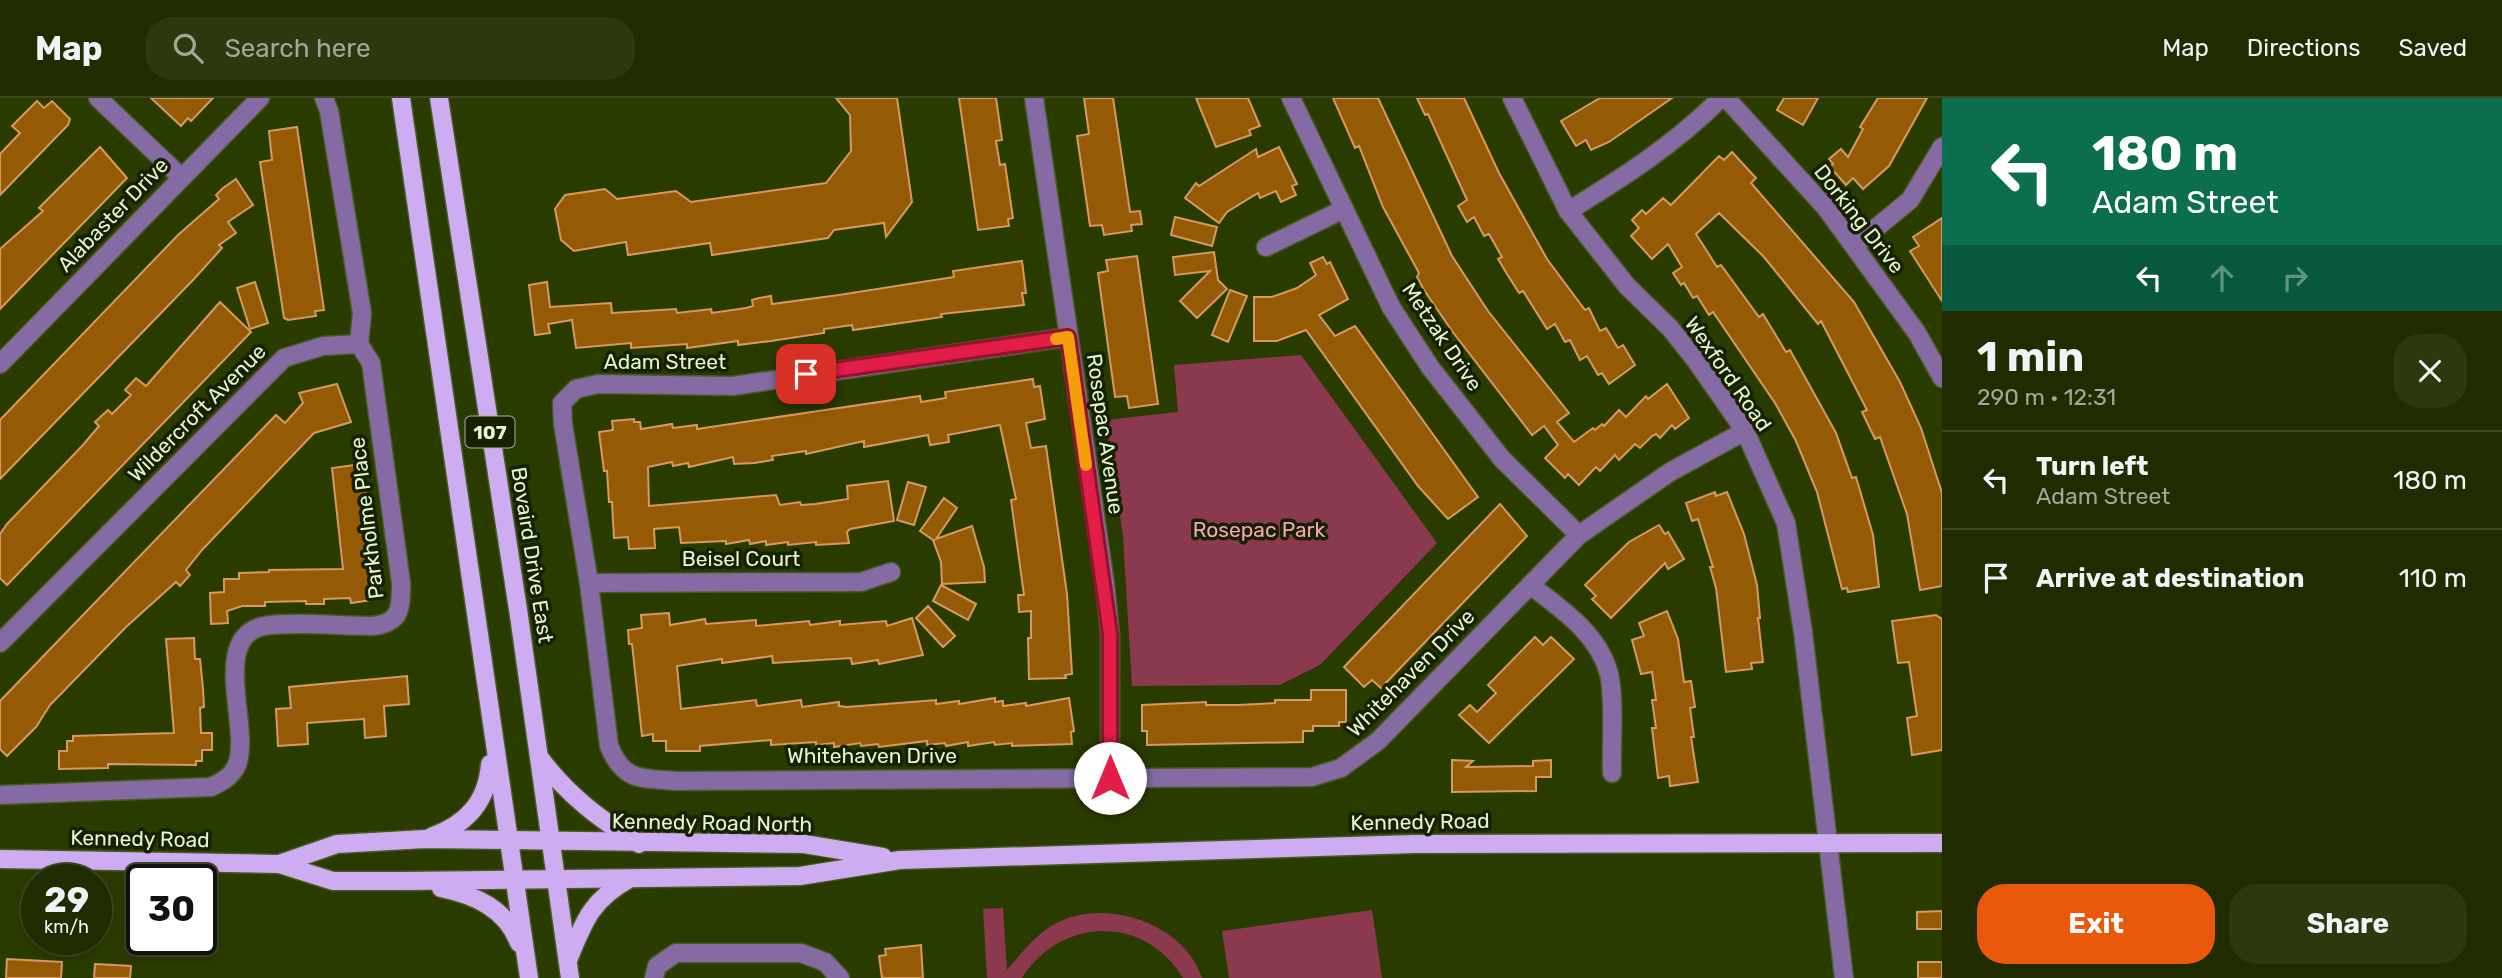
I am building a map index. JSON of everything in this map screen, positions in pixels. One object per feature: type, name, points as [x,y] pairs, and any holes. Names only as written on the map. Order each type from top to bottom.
[{"type":"main road","name":"107","points":[[401,98],[528,970]]},
{"type":"main road","name":"Bovaird Drive East","points":[[439,98],[569,970]]},
{"type":"main road","points":[[425,839],[462,822],[477,805],[489,786],[493,737]]},
{"type":"main road","points":[[538,755],[562,787],[586,810],[639,844]]},
{"type":"main road","name":"Kennedy Road North","points":[[279,864],[337,844],[425,839],[639,844],[803,844],[900,860]]},
{"type":"main road","name":"Kennedy Road","points":[[900,860],[1414,844],[1942,843]]},
{"type":"main road","name":"Kennedy Road","points":[[0,859],[279,864]]},
{"type":"main road","points":[[279,864],[333,881],[406,881],[800,876],[900,860]]},
{"type":"main road","points":[[569,970],[595,904],[606,892],[632,878]]},
{"type":"main road","points":[[406,881],[471,895],[491,907],[514,928],[528,970]]},
{"type":"street","points":[[98,98],[181,177]]},
{"type":"street","name":"Alabaster Drive","points":[[0,365],[260,98]]},
{"type":"street","points":[[324,98],[329,111],[362,313],[359,344]]},
{"type":"street","name":"Rosepac Avenue","points":[[1034,98],[1110,634],[1110,778]]},
{"type":"street","name":"Metzak Drive","points":[[1291,98],[1391,307],[1430,367],[1502,459],[1579,535]]},
{"type":"street","name":"Wexford Road","points":[[1512,98],[1568,211],[1627,286],[1670,328],[1745,431],[1786,523],[1830,842],[1844,978]]},
{"type":"street","points":[[1568,211],[1647,163],[1693,127],[1723,98]]},
{"type":"street","name":"Dorking Drive","points":[[1723,98],[1826,208],[1917,333],[1942,378]]},
{"type":"street","points":[[1854,246],[1910,200],[1942,147]]},
{"type":"street","points":[[1266,247],[1344,209]]},
{"type":"street","name":"Adam Street","points":[[628,775],[616,764],[610,746],[589,583],[563,424],[562,403],[576,389],[598,384],[733,386],[1068,337]]},
{"type":"street","name":"Wildercroft Avenue","points":[[0,643],[284,358],[323,346],[359,344]]},
{"type":"street","name":"Parkholme Place","points":[[0,795],[211,787],[225,780],[237,765],[235,657],[247,635],[266,626],[372,626],[387,624],[397,617],[401,610],[401,583],[373,376],[371,362],[359,344]]},
{"type":"street","name":"Whitehaven Drive","points":[[628,775],[676,780],[1312,777],[1341,768],[1378,741],[1579,535],[1670,472],[1745,431]]},
{"type":"street","name":"Beisel Court","points":[[589,583],[861,582],[891,572]]},
{"type":"street","points":[[1530,585],[1576,621],[1597,648],[1609,674],[1612,773]]},
{"type":"street","points":[[654,978],[657,966],[676,953],[802,953],[825,962],[840,978]]},
{"type":"green space","name":"Rosepac Park","points":[[1301,355],[1437,543],[1320,665],[1280,685],[1132,686],[1123,536],[1106,420],[1178,412],[1174,365]]},
{"type":"green space","points":[[1003,908],[1007,970],[1034,940],[1053,925],[1094,913],[1117,914],[1160,929],[1178,942],[1192,958],[1202,978],[1183,978],[1166,957],[1147,942],[1125,934],[1102,931],[1080,934],[1058,943],[1039,958],[1022,978],[987,978],[983,909]]},
{"type":"green space","points":[[1372,910],[1382,978],[1229,978],[1222,931]]},
{"type":"building","points":[[151,98],[213,98],[191,121],[188,118],[181,126]]},
{"type":"building","points":[[836,98],[897,98],[912,202],[886,237],[884,223],[834,230],[828,238],[712,255],[710,243],[628,255],[626,242],[574,251],[561,240],[555,209],[565,195],[605,189],[617,199],[676,191],[691,202],[826,183],[851,151],[850,115]]},
{"type":"building","points":[[959,98],[996,98],[1002,140],[996,141],[1000,165],[1005,164],[1013,218],[1008,219],[1009,226],[978,230]]},
{"type":"building","points":[[1084,98],[1113,98],[1130,212],[1140,211],[1142,224],[1131,225],[1132,231],[1104,235],[1102,225],[1090,226],[1077,136],[1089,134]]},
{"type":"building","points":[[1196,98],[1248,98],[1260,126],[1249,130],[1251,135],[1216,147]]},
{"type":"building","points":[[1333,98],[1378,98],[1452,256],[1488,311],[1569,413],[1557,422],[1574,442],[1593,428],[1595,430],[1602,424],[1604,426],[1619,410],[1626,417],[1646,396],[1648,399],[1667,384],[1689,418],[1675,429],[1672,425],[1660,438],[1656,434],[1652,436],[1640,448],[1635,444],[1619,460],[1615,455],[1600,471],[1596,467],[1579,485],[1568,474],[1565,478],[1545,458],[1558,445],[1544,426],[1532,435],[1424,290],[1417,277],[1419,273],[1383,207],[1359,146],[1355,148]]},
{"type":"building","points":[[1417,98],[1464,98],[1499,173],[1547,259],[1585,310],[1589,308],[1600,331],[1606,328],[1618,348],[1623,345],[1635,365],[1609,384],[1602,373],[1598,375],[1587,356],[1580,360],[1570,340],[1565,342],[1555,324],[1547,329],[1523,291],[1519,293],[1507,274],[1498,259],[1502,257],[1489,234],[1484,236],[1474,217],[1467,222],[1458,206],[1467,200],[1428,114],[1425,115]]},
{"type":"building","points":[[1600,98],[1672,98],[1609,142],[1591,150],[1586,140],[1576,146],[1561,121]]},
{"type":"building","points":[[1784,98],[1818,98],[1803,125],[1777,110]]},
{"type":"building","points":[[1878,98],[1927,98],[1889,166],[1863,189],[1853,178],[1846,185],[1830,167],[1833,164],[1829,159],[1841,149],[1848,157],[1863,129],[1860,127]]},
{"type":"building","points":[[37,101],[44,108],[52,101],[70,119],[68,125],[0,195],[0,154],[20,133],[12,126]]},
{"type":"building","points":[[297,127],[324,310],[315,311],[316,316],[288,320],[284,318],[260,162],[272,160],[269,131]]},
{"type":"building","points":[[100,147],[127,178],[0,309],[0,249],[43,211],[39,208]]},
{"type":"building","points":[[1279,147],[1297,184],[1292,186],[1296,195],[1281,202],[1276,191],[1260,198],[1258,193],[1227,212],[1219,223],[1185,198],[1196,183],[1199,186],[1256,149],[1258,157]]},
{"type":"building","points":[[1732,152],[1756,178],[1751,183],[1854,302],[1900,382],[1921,428],[1942,493],[1942,586],[1920,590],[1907,514],[1880,437],[1875,439],[1862,412],[1867,410],[1821,321],[1818,324],[1764,257],[1719,213],[1696,234],[1717,267],[1721,265],[1759,317],[1763,314],[1786,352],[1790,350],[1836,433],[1852,478],[1856,477],[1873,535],[1879,587],[1848,592],[1847,588],[1842,589],[1817,492],[1796,441],[1775,403],[1713,312],[1709,315],[1697,296],[1693,298],[1684,283],[1681,285],[1673,273],[1682,267],[1668,244],[1652,259],[1631,236],[1639,228],[1632,220],[1642,210],[1646,214],[1663,198],[1671,205],[1719,156],[1724,160]]},
{"type":"building","points":[[236,179],[253,205],[228,222],[236,233],[219,245],[222,248],[194,279],[0,479],[0,420],[178,235],[219,199],[216,195]]},
{"type":"building","points":[[1175,217],[1217,227],[1212,246],[1171,235]]},
{"type":"building","points":[[1942,218],[1942,301],[1910,251],[1919,246],[1913,237]]},
{"type":"building","points":[[1214,252],[1218,280],[1227,289],[1197,318],[1180,301],[1210,271],[1175,275],[1173,257]]},
{"type":"building","points":[[1137,256],[1158,404],[1129,408],[1127,396],[1115,397],[1098,273],[1108,271],[1106,260]]},
{"type":"building","points":[[1323,257],[1327,264],[1330,262],[1348,299],[1319,315],[1335,336],[1355,326],[1478,497],[1448,519],[1418,486],[1306,330],[1277,341],[1254,341],[1254,297],[1272,297],[1297,288],[1316,275],[1310,263]]},
{"type":"building","points":[[1022,261],[1026,293],[1022,293],[1024,305],[941,314],[942,317],[853,330],[852,325],[824,329],[824,333],[771,341],[738,345],[738,341],[687,348],[687,344],[631,348],[631,343],[576,348],[572,320],[548,324],[550,333],[535,335],[529,285],[547,282],[550,307],[611,303],[612,313],[676,309],[677,313],[711,309],[712,313],[753,306],[752,300],[759,298],[771,296],[772,304],[839,295],[954,277],[953,271]]},
{"type":"building","points":[[255,282],[268,323],[250,329],[237,288]]},
{"type":"building","points":[[1230,290],[1247,296],[1228,342],[1212,335]]},
{"type":"building","points":[[220,302],[251,332],[7,585],[0,578],[0,534],[7,524],[83,445],[99,426],[95,422],[108,410],[112,414],[131,395],[125,390],[136,378],[146,386]]},
{"type":"building","points":[[1033,379],[1034,387],[1040,386],[1045,419],[1026,423],[1031,448],[1046,446],[1067,594],[1072,674],[1065,675],[1066,678],[1029,679],[1028,638],[1031,638],[1031,611],[1019,612],[1018,595],[1024,595],[1011,500],[1016,499],[1000,425],[948,435],[949,442],[930,445],[928,435],[864,447],[864,441],[806,454],[806,451],[772,456],[773,460],[754,463],[734,464],[733,457],[689,467],[688,463],[673,466],[672,462],[648,467],[649,506],[776,495],[780,505],[800,502],[801,505],[815,504],[848,499],[847,486],[888,481],[894,521],[850,529],[847,532],[849,543],[788,545],[788,542],[766,545],[766,541],[750,544],[749,540],[726,544],[726,541],[681,543],[679,527],[654,529],[655,548],[629,549],[628,537],[614,538],[612,502],[609,502],[607,471],[604,471],[599,432],[613,430],[612,421],[634,419],[634,422],[640,422],[641,429],[672,424],[673,428],[697,425],[697,429],[920,396],[921,402],[946,398],[945,392]]},
{"type":"building","points":[[337,384],[351,422],[314,433],[202,550],[186,570],[190,575],[180,586],[176,582],[126,627],[50,705],[36,727],[7,756],[0,749],[0,701],[276,415],[285,423],[303,403],[299,393]]},
{"type":"building","points":[[361,464],[380,593],[378,599],[351,603],[350,598],[324,599],[324,604],[306,604],[306,601],[265,602],[265,606],[242,606],[227,611],[228,623],[211,624],[210,593],[224,592],[224,579],[239,579],[239,573],[269,570],[343,569],[332,468]]},
{"type":"building","points":[[908,482],[926,487],[914,525],[897,520]]},
{"type":"building","points":[[1715,492],[1716,496],[1727,492],[1744,534],[1757,585],[1763,662],[1751,663],[1752,669],[1726,672],[1716,588],[1710,567],[1713,567],[1698,519],[1692,521],[1686,503]]},
{"type":"building","points":[[944,498],[957,508],[936,539],[972,526],[984,567],[985,582],[942,584],[941,562],[933,540],[920,531]]},
{"type":"building","points":[[1500,504],[1527,536],[1381,688],[1372,680],[1364,687],[1344,667]]},
{"type":"building","points":[[1659,525],[1665,534],[1668,532],[1684,559],[1668,569],[1665,563],[1611,618],[1592,599],[1596,596],[1585,585],[1629,542]]},
{"type":"building","points":[[941,585],[976,604],[968,620],[933,601]]},
{"type":"building","points":[[928,606],[955,636],[943,647],[916,618]]},
{"type":"building","points":[[1667,611],[1678,639],[1684,682],[1691,681],[1695,707],[1690,708],[1694,737],[1691,737],[1698,782],[1670,786],[1669,776],[1658,778],[1652,728],[1656,728],[1652,700],[1656,700],[1652,672],[1641,674],[1632,640],[1644,636],[1639,623]]},
{"type":"building","points":[[669,613],[670,625],[705,619],[706,624],[756,620],[756,626],[809,621],[810,625],[840,621],[840,625],[886,621],[887,626],[912,618],[923,655],[879,664],[878,660],[852,664],[851,658],[773,663],[772,656],[722,663],[722,659],[677,666],[681,709],[756,700],[757,706],[801,700],[802,707],[839,702],[839,706],[847,707],[936,700],[936,704],[959,701],[959,704],[995,698],[995,702],[1003,701],[1003,706],[1026,703],[1026,706],[1069,698],[1074,731],[1071,732],[1072,744],[1012,746],[1012,743],[995,745],[994,742],[968,746],[968,742],[946,746],[945,743],[927,745],[927,741],[879,747],[878,744],[861,746],[860,743],[834,747],[834,743],[816,745],[816,742],[771,745],[771,740],[700,746],[700,751],[666,751],[666,741],[653,741],[653,734],[642,736],[632,644],[629,644],[628,630],[642,628],[641,615]]},
{"type":"building","points":[[1936,615],[1942,619],[1942,750],[1912,755],[1907,718],[1917,716],[1909,662],[1898,663],[1892,621]]},
{"type":"building","points":[[1535,637],[1543,645],[1551,637],[1574,659],[1489,743],[1459,715],[1470,705],[1477,712],[1496,693],[1488,685]]},
{"type":"building","points":[[194,638],[195,659],[200,659],[203,689],[204,707],[200,708],[201,733],[212,733],[212,750],[202,750],[202,761],[196,761],[196,765],[108,764],[108,768],[59,769],[59,751],[67,751],[67,741],[73,741],[73,736],[174,733],[166,639]]},
{"type":"building","points":[[407,676],[409,704],[384,706],[386,736],[365,738],[364,719],[307,723],[308,744],[278,746],[276,709],[291,708],[289,687]]},
{"type":"building","points":[[1311,690],[1346,690],[1346,722],[1339,722],[1339,726],[1313,726],[1313,731],[1303,731],[1303,742],[1147,745],[1147,731],[1142,731],[1142,705],[1206,702],[1206,705],[1238,705],[1275,703],[1275,700],[1311,700]]},
{"type":"building","points":[[1452,760],[1473,761],[1466,767],[1533,766],[1533,761],[1551,760],[1551,777],[1536,777],[1536,791],[1452,792]]},
{"type":"building","points":[[1942,911],[1942,929],[1917,929],[1917,912]]},
{"type":"building","points":[[921,945],[923,978],[882,978],[879,956],[886,955],[885,949]]},
{"type":"building","points":[[7,959],[62,962],[61,978],[6,978]]},
{"type":"building","points":[[1918,962],[1942,962],[1942,978],[1918,978]]},
{"type":"building","points":[[95,964],[131,966],[130,978],[94,978]]},
{"type":"slow traffic","points":[[1056,339],[1068,337],[1086,465]]},
{"type":"route","points":[[806,374],[1068,337],[1110,634],[1110,778]]}]
